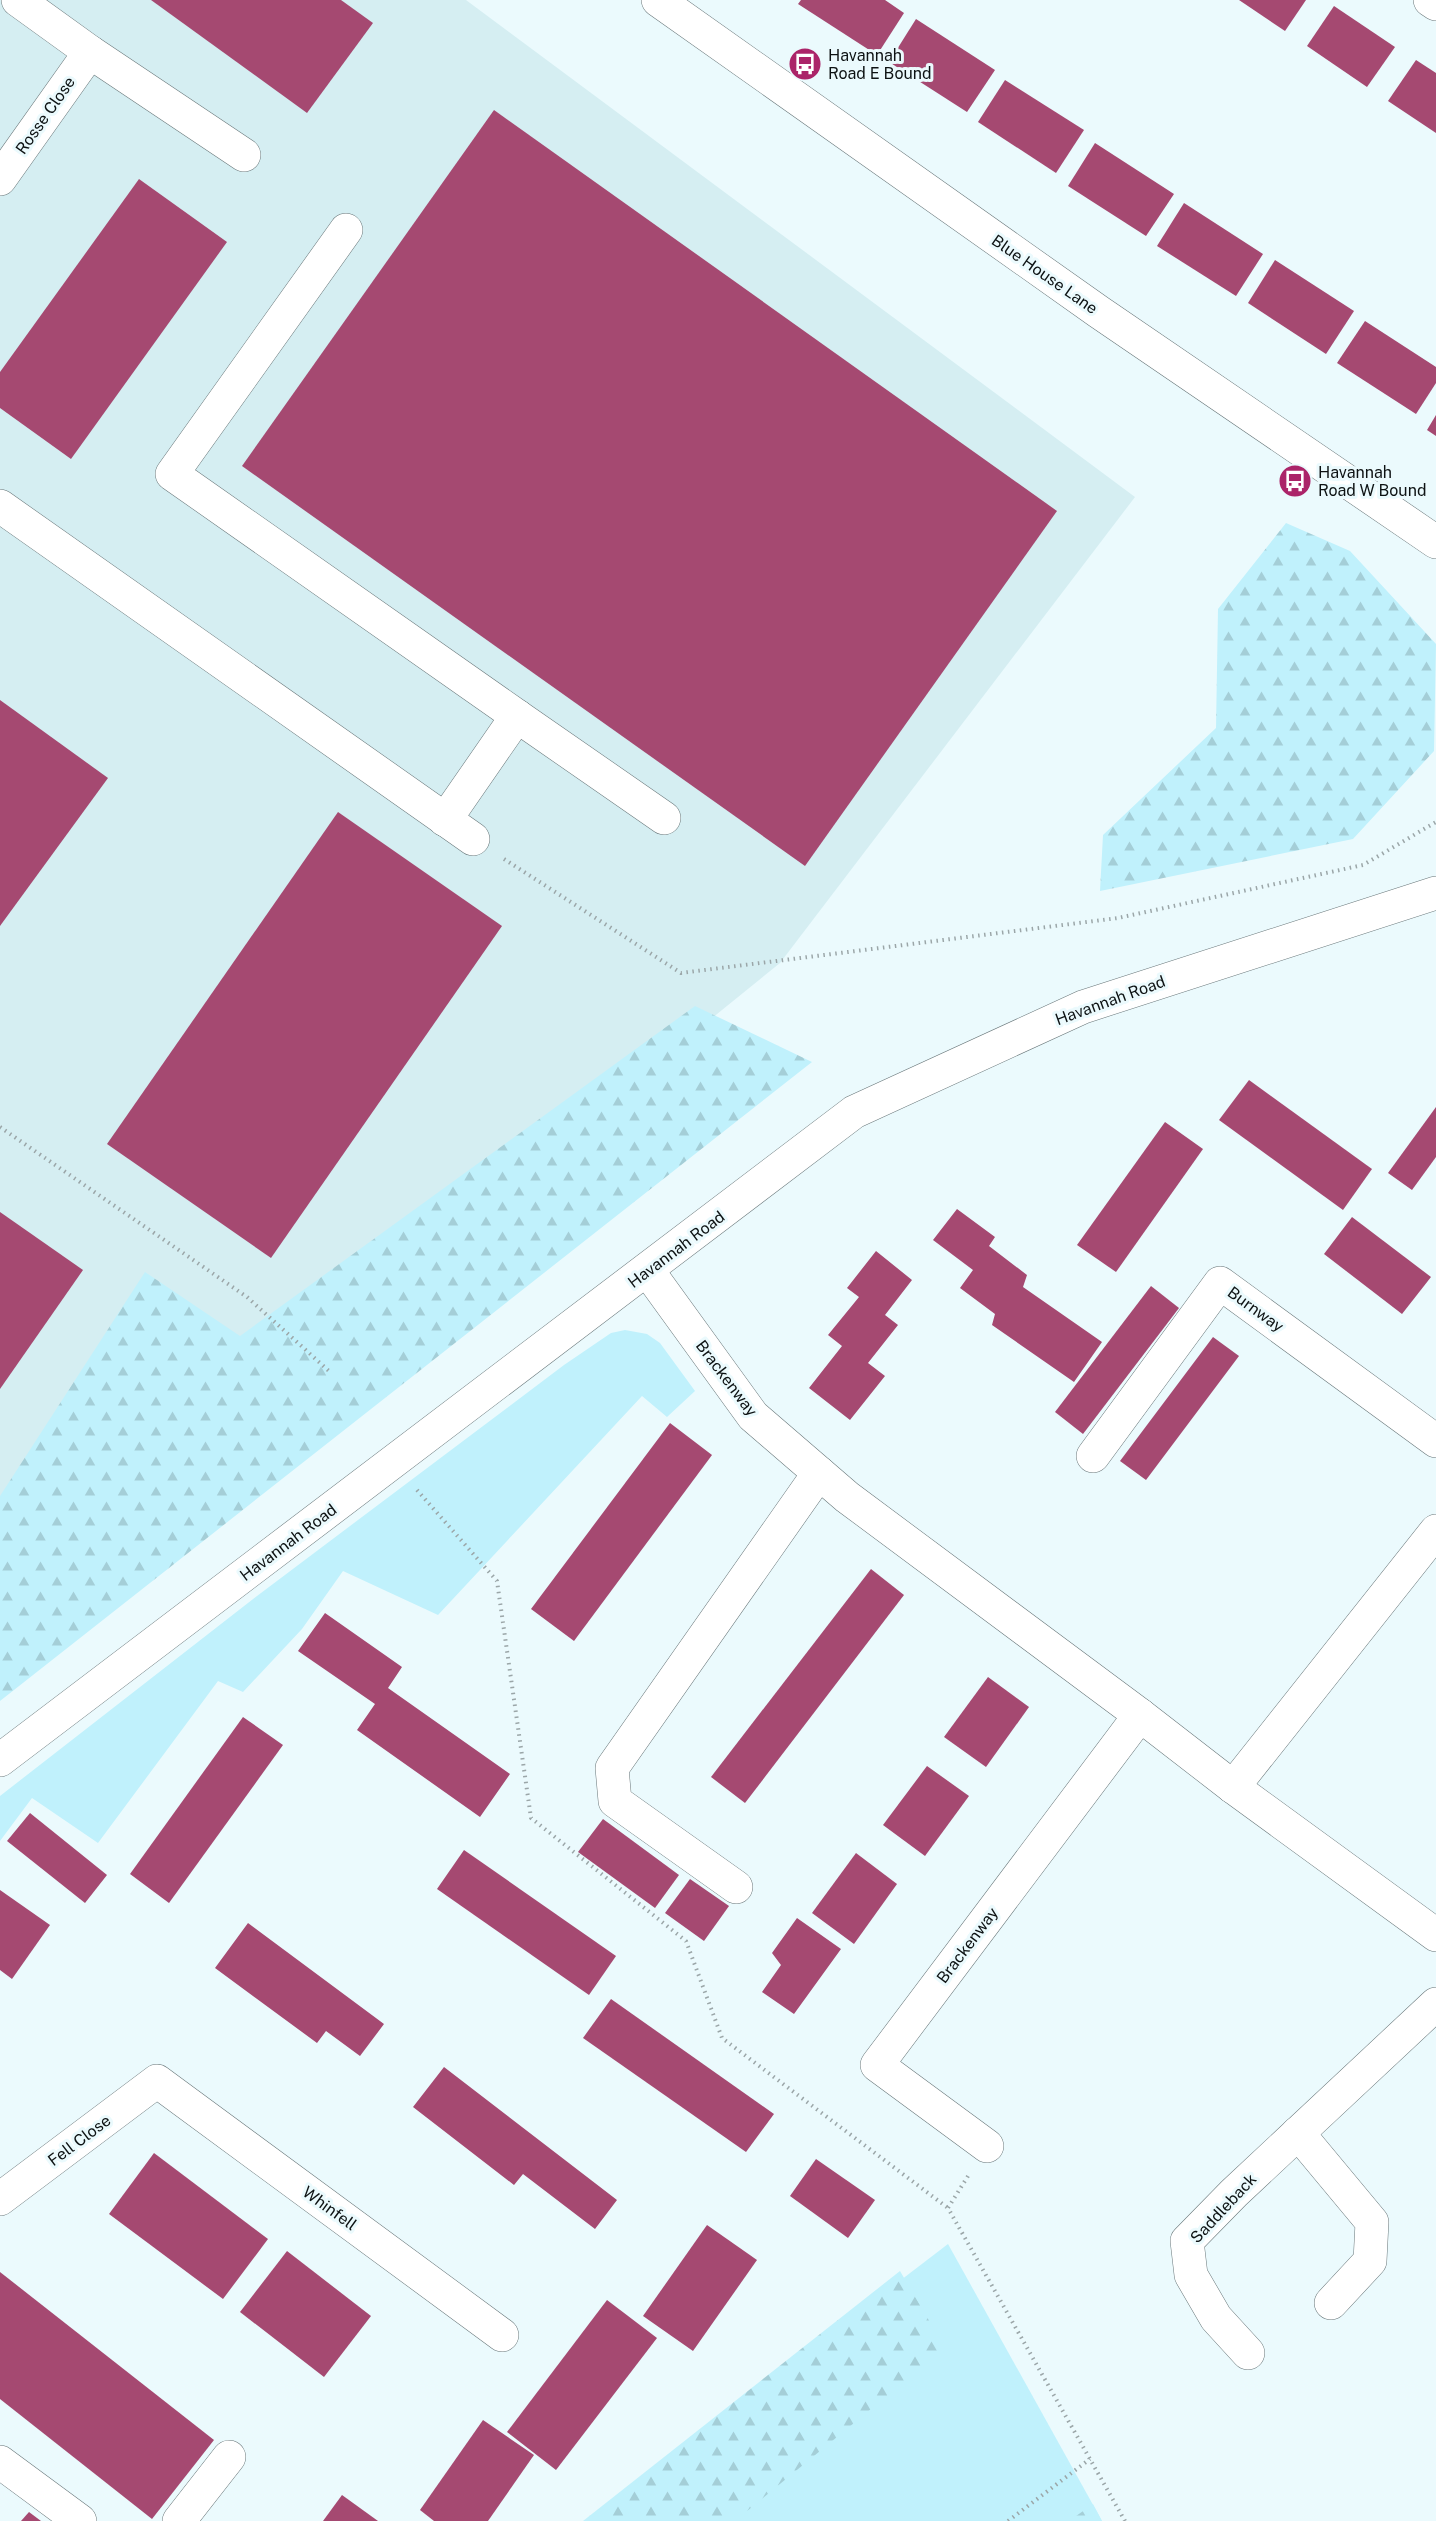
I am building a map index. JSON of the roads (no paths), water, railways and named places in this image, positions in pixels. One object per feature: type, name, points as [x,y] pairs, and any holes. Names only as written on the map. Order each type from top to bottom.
[{"type":"street","points":[[18,0],[244,155]]},
{"type":"street","name":"Blue House Lane","points":[[658,0],[1098,312],[1436,542]]},
{"type":"street","points":[[1430,0],[1436,4]]},
{"type":"street","name":"Rosse Close","points":[[0,179],[90,51]]},
{"type":"street","points":[[346,230],[172,474],[664,818]]},
{"type":"street","points":[[0,506],[473,839]]},
{"type":"street","points":[[445,820],[517,716]]},
{"type":"street","name":"Havannah Road","points":[[0,1760],[648,1271],[854,1112],[1083,1007],[1436,893]]},
{"type":"street","name":"Brackenway","points":[[648,1271],[753,1416],[847,1497],[1233,1787],[1436,1935]]},
{"type":"street","name":"Burnway","points":[[1093,1456],[1220,1283],[1436,1441]]},
{"type":"street","points":[[736,1887],[615,1801],[612,1768],[819,1473]]},
{"type":"street","points":[[1233,1787],[1436,1531]]},
{"type":"street","name":"Brackenway","points":[[987,2146],[877,2065],[1140,1715]]},
{"type":"street","name":"Saddleback","points":[[1248,2353],[1216,2318],[1191,2275],[1187,2241],[1436,2004]]},
{"type":"street","name":"Fell Close","points":[[0,2199],[157,2081]]},
{"type":"street","name":"Whinfell","points":[[157,2081],[502,2336]]},
{"type":"street","points":[[1298,2133],[1372,2222],[1370,2261],[1331,2302]]},
{"type":"street","points":[[179,2521],[229,2457]]},
{"type":"street","points":[[0,2462],[80,2521]]},
{"type":"place","name":"Havannah Road E Bound","points":[[805,64]]},
{"type":"place","name":"Havannah Road W Bound","points":[[1295,481]]}]
